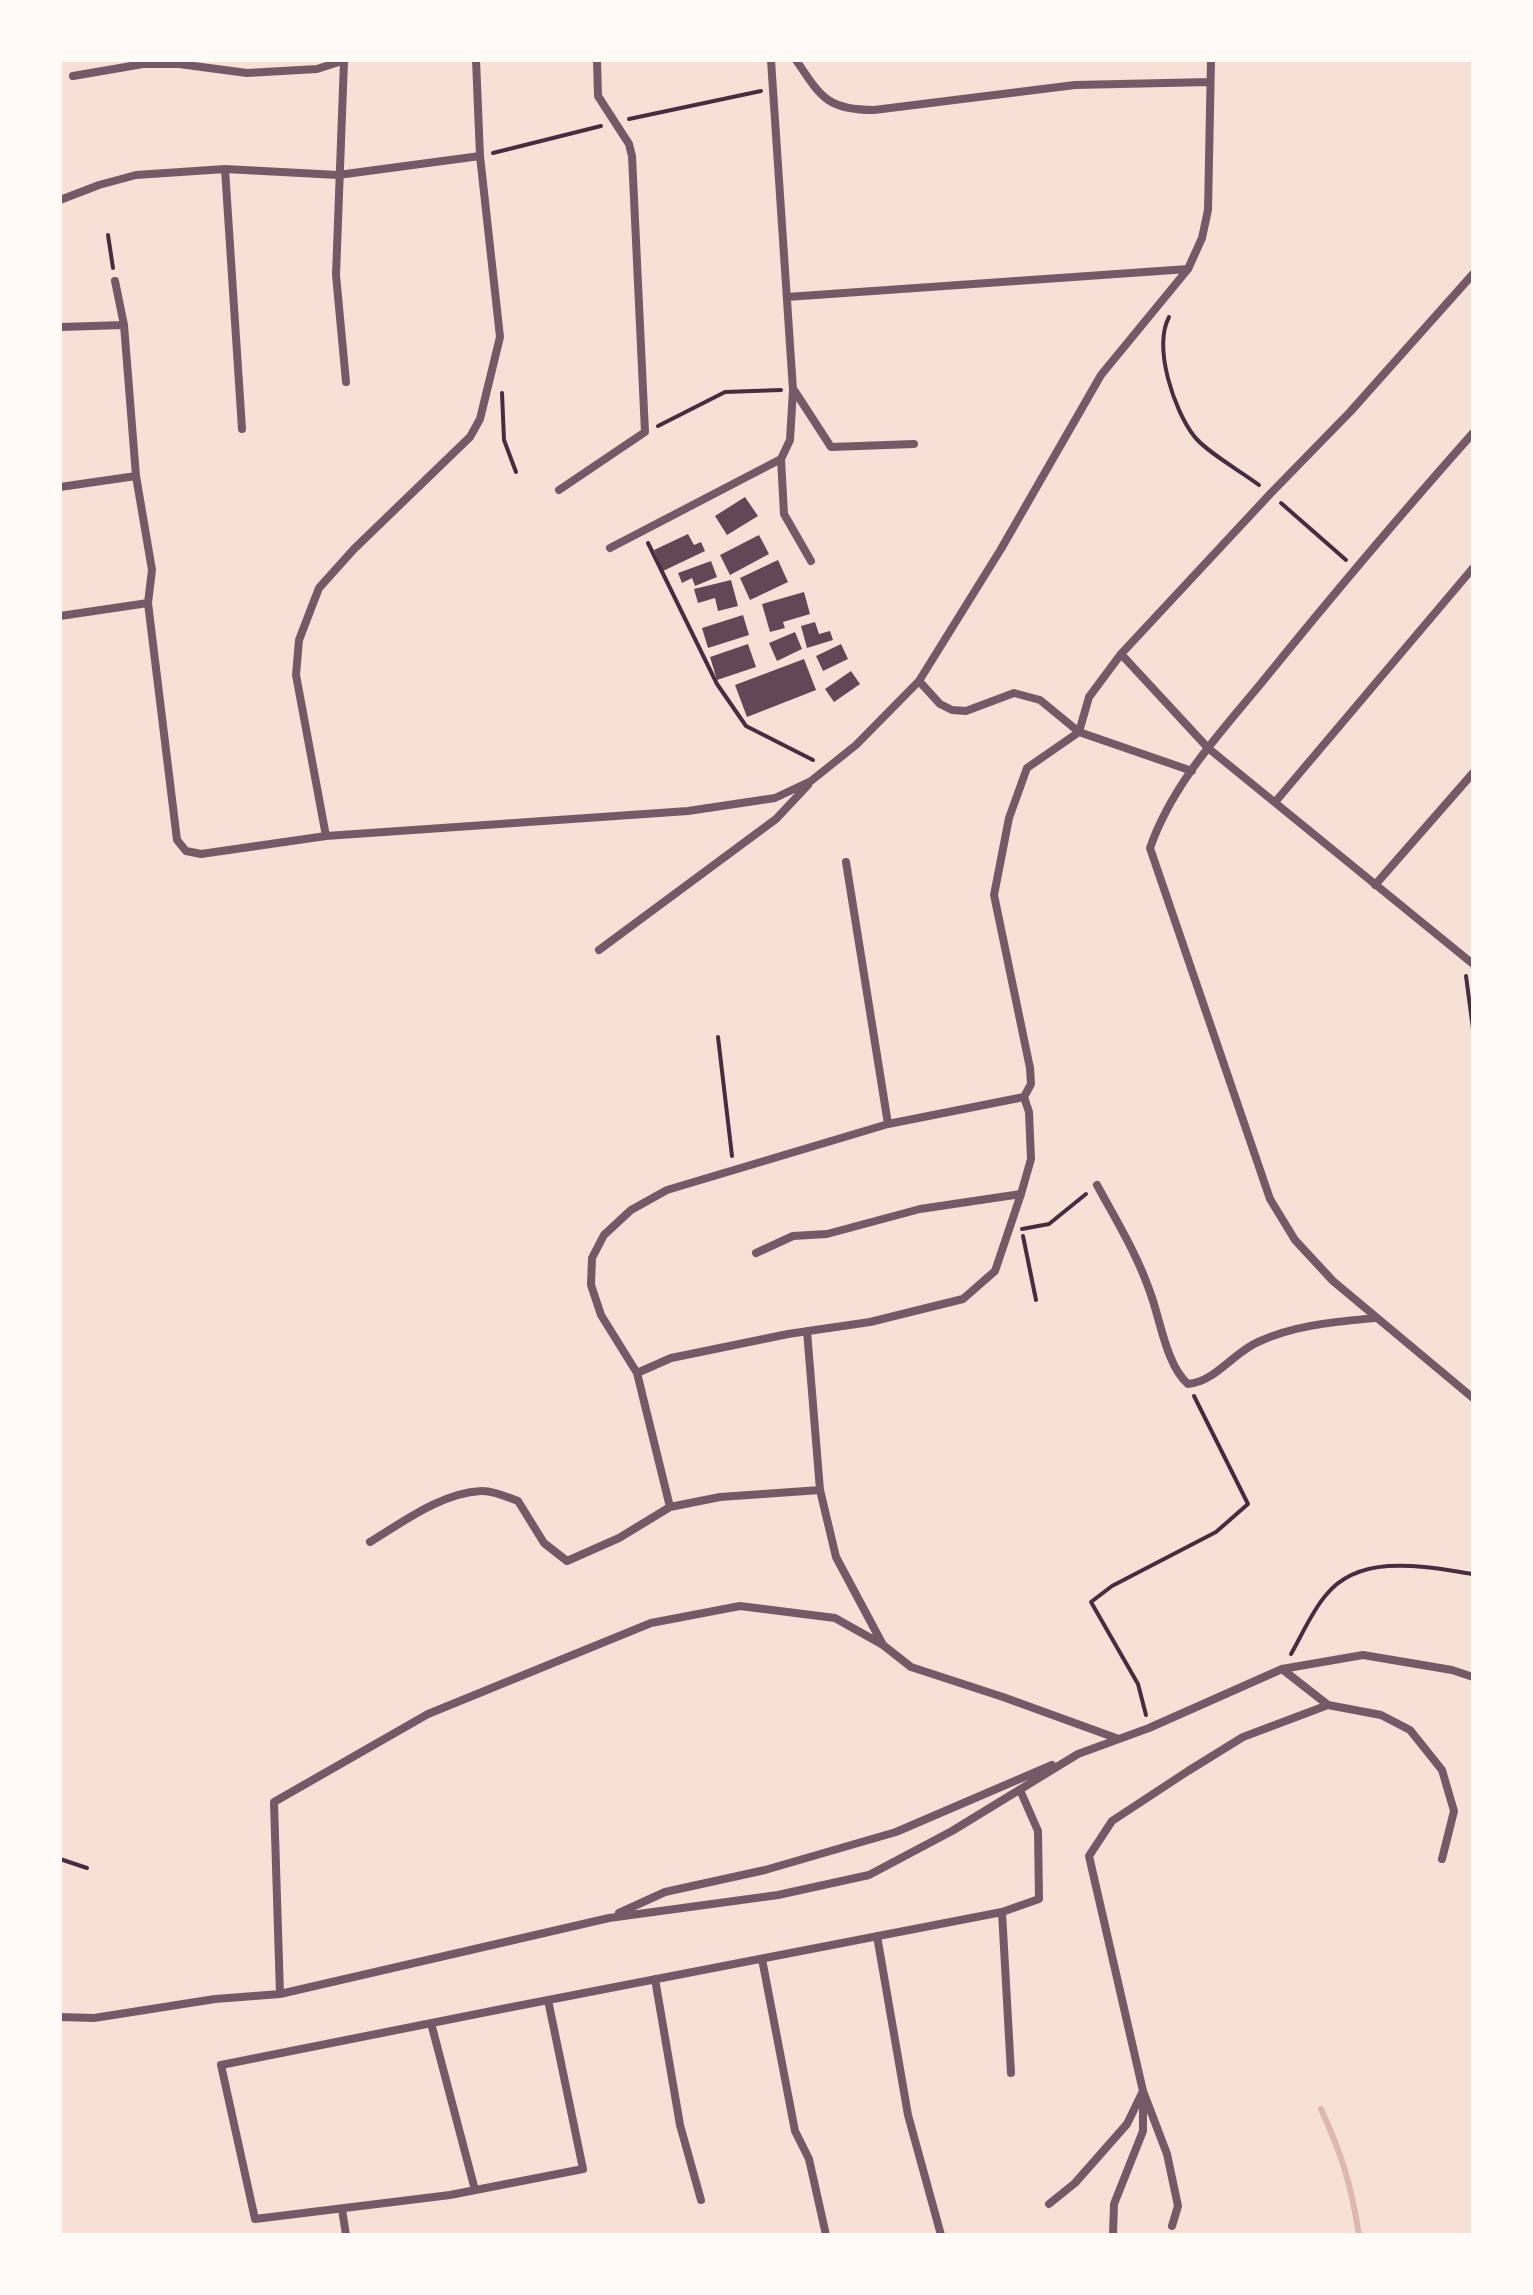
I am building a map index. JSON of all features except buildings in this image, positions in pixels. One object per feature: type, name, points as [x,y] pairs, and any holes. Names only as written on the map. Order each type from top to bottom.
[{"type":"street","points":[[73,76],[143,64],[179,64],[247,73],[317,69],[345,60],[336,275],[346,382]]},
{"type":"street","points":[[326,836],[296,675],[299,640],[319,588],[354,549],[470,437],[480,419],[500,337],[480,156],[476,60]]},
{"type":"street","points":[[559,490],[645,432],[632,156],[629,144],[598,96],[597,60]]},
{"type":"street","points":[[771,60],[793,390],[790,440],[781,459],[784,514],[811,561]]},
{"type":"street","points":[[796,60],[827,101],[848,110],[874,110],[1075,85],[1210,82]]},
{"type":"street","points":[[599,950],[776,819],[811,781],[856,745],[919,681],[1001,549],[1101,375],[1188,269],[1202,238],[1208,210],[1211,60]]},
{"type":"street","points":[[60,200],[136,175],[225,169],[338,175],[480,156]]},
{"type":"street","points":[[225,169],[242,429]]},
{"type":"street","points":[[787,297],[1188,269]]},
{"type":"street","points":[[637,1373],[671,1358],[870,1322],[963,1299],[995,1271],[1031,1159],[1029,1112],[1024,1097],[1031,1084],[1030,1068],[994,895],[1009,818],[1027,768],[1079,732],[1089,697],[1121,654],[1350,412],[1473,274]]},
{"type":"street","points":[[115,281],[124,325],[136,476],[152,570],[148,603],[177,840],[186,851],[201,854],[326,836],[688,811],[775,798],[811,781]]},
{"type":"street","points":[[60,327],[124,325]]},
{"type":"street","points":[[793,390],[831,447],[914,444]]},
{"type":"street","points":[[1473,433],[1355,568],[1208,748],[1157,829],[1150,848],[1270,1199],[1295,1240],[1333,1281],[1473,1398]]},
{"type":"street","points":[[610,548],[781,459]]},
{"type":"street","points":[[60,487],[136,476]]},
{"type":"street","points":[[1276,801],[1473,568]]},
{"type":"street","points":[[60,616],[148,603]]},
{"type":"street","points":[[1121,654],[1208,748],[1473,964]]},
{"type":"street","points":[[919,681],[940,704],[952,710],[966,711],[1014,693],[1040,700],[1079,732],[1192,771]]},
{"type":"street","points":[[1375,885],[1473,773]]},
{"type":"street","points":[[846,862],[888,1124]]},
{"type":"street","points":[[670,1507],[637,1373],[601,1315],[591,1285],[592,1258],[604,1235],[631,1210],[667,1190],[888,1124],[1024,1097]]},
{"type":"street","points":[[1097,1185],[1129,1243],[1150,1291],[1166,1343],[1179,1374],[1188,1384],[1202,1380],[1254,1343],[1292,1329],[1375,1318]]},
{"type":"street","points":[[756,1253],[793,1236],[827,1234],[920,1209],[1021,1194]]},
{"type":"street","points":[[807,1331],[820,1490],[836,1557],[883,1645]]},
{"type":"street","points":[[370,1542],[453,1497],[483,1490],[518,1501],[544,1543],[567,1561],[619,1538],[670,1507],[720,1497],[820,1490]]},
{"type":"street","points":[[280,1994],[274,1802],[428,1714],[651,1623],[740,1606],[835,1618],[883,1645],[911,1667],[1116,1738]]},
{"type":"street","points":[[609,1918],[665,1892],[765,1870],[896,1832],[1116,1738],[1149,1728],[1282,1669],[1363,1655],[1452,1670],[1473,1677]]},
{"type":"street","points":[[1282,1669],[1328,1705],[1381,1715],[1410,1730],[1442,1770],[1454,1811],[1442,1859]]},
{"type":"street","points":[[1172,2226],[1178,2206],[1167,2154],[1143,2091],[1089,1856],[1112,1821],[1188,1771],[1243,1737],[1328,1705]]},
{"type":"street","points":[[60,2017],[94,2018],[215,1999],[280,1994],[609,1918],[778,1895],[869,1875],[952,1831],[1078,1754]]},
{"type":"street","points":[[548,2000],[583,2169],[475,2190],[255,2219],[221,2065],[431,2023],[548,2000],[655,1979],[1002,1912],[1039,1899],[1038,1831],[1020,1790]]},
{"type":"street","points":[[1002,1912],[1011,2073]]},
{"type":"street","points":[[877,1936],[908,2115],[941,2235]]},
{"type":"street","points":[[762,1959],[795,2131],[809,2159],[826,2235]]},
{"type":"street","points":[[655,1979],[680,2125],[701,2200]]},
{"type":"street","points":[[431,2023],[475,2190]]},
{"type":"street","points":[[1049,2204],[1075,2183],[1127,2124],[1143,2091]]},
{"type":"street","points":[[1113,2235],[1114,2204],[1143,2131],[1143,2091]]},
{"type":"street","points":[[342,2209],[346,2235]]},
{"type":"path","points":[[108,235],[115,281]]},
{"type":"path","points":[[1166,320],[1162,350],[1167,374],[1177,406],[1195,438],[1271,493],[1355,568]]},
{"type":"path","points":[[501,381],[504,440],[516,472]]},
{"type":"path","points":[[645,432],[725,392],[793,390]]},
{"type":"path","points":[[641,530],[717,684],[746,726],[828,768]]},
{"type":"path","points":[[1463,956],[1473,1029]]},
{"type":"path","points":[[718,1037],[734,1170]]},
{"type":"path","points":[[1021,1229],[1049,1224],[1097,1185]]},
{"type":"path","points":[[1021,1194],[1021,1229],[1036,1300]]},
{"type":"path","points":[[1149,1728],[1138,1684],[1091,1602],[1112,1586],[1216,1532],[1248,1504],[1188,1384]]},
{"type":"path","points":[[1282,1669],[1326,1595],[1350,1574],[1408,1564],[1473,1574]]},
{"type":"path","points":[[60,1859],[87,1868]]},
{"type":"waterway","points":[[1321,2109],[1345,2170],[1359,2235]]}]
